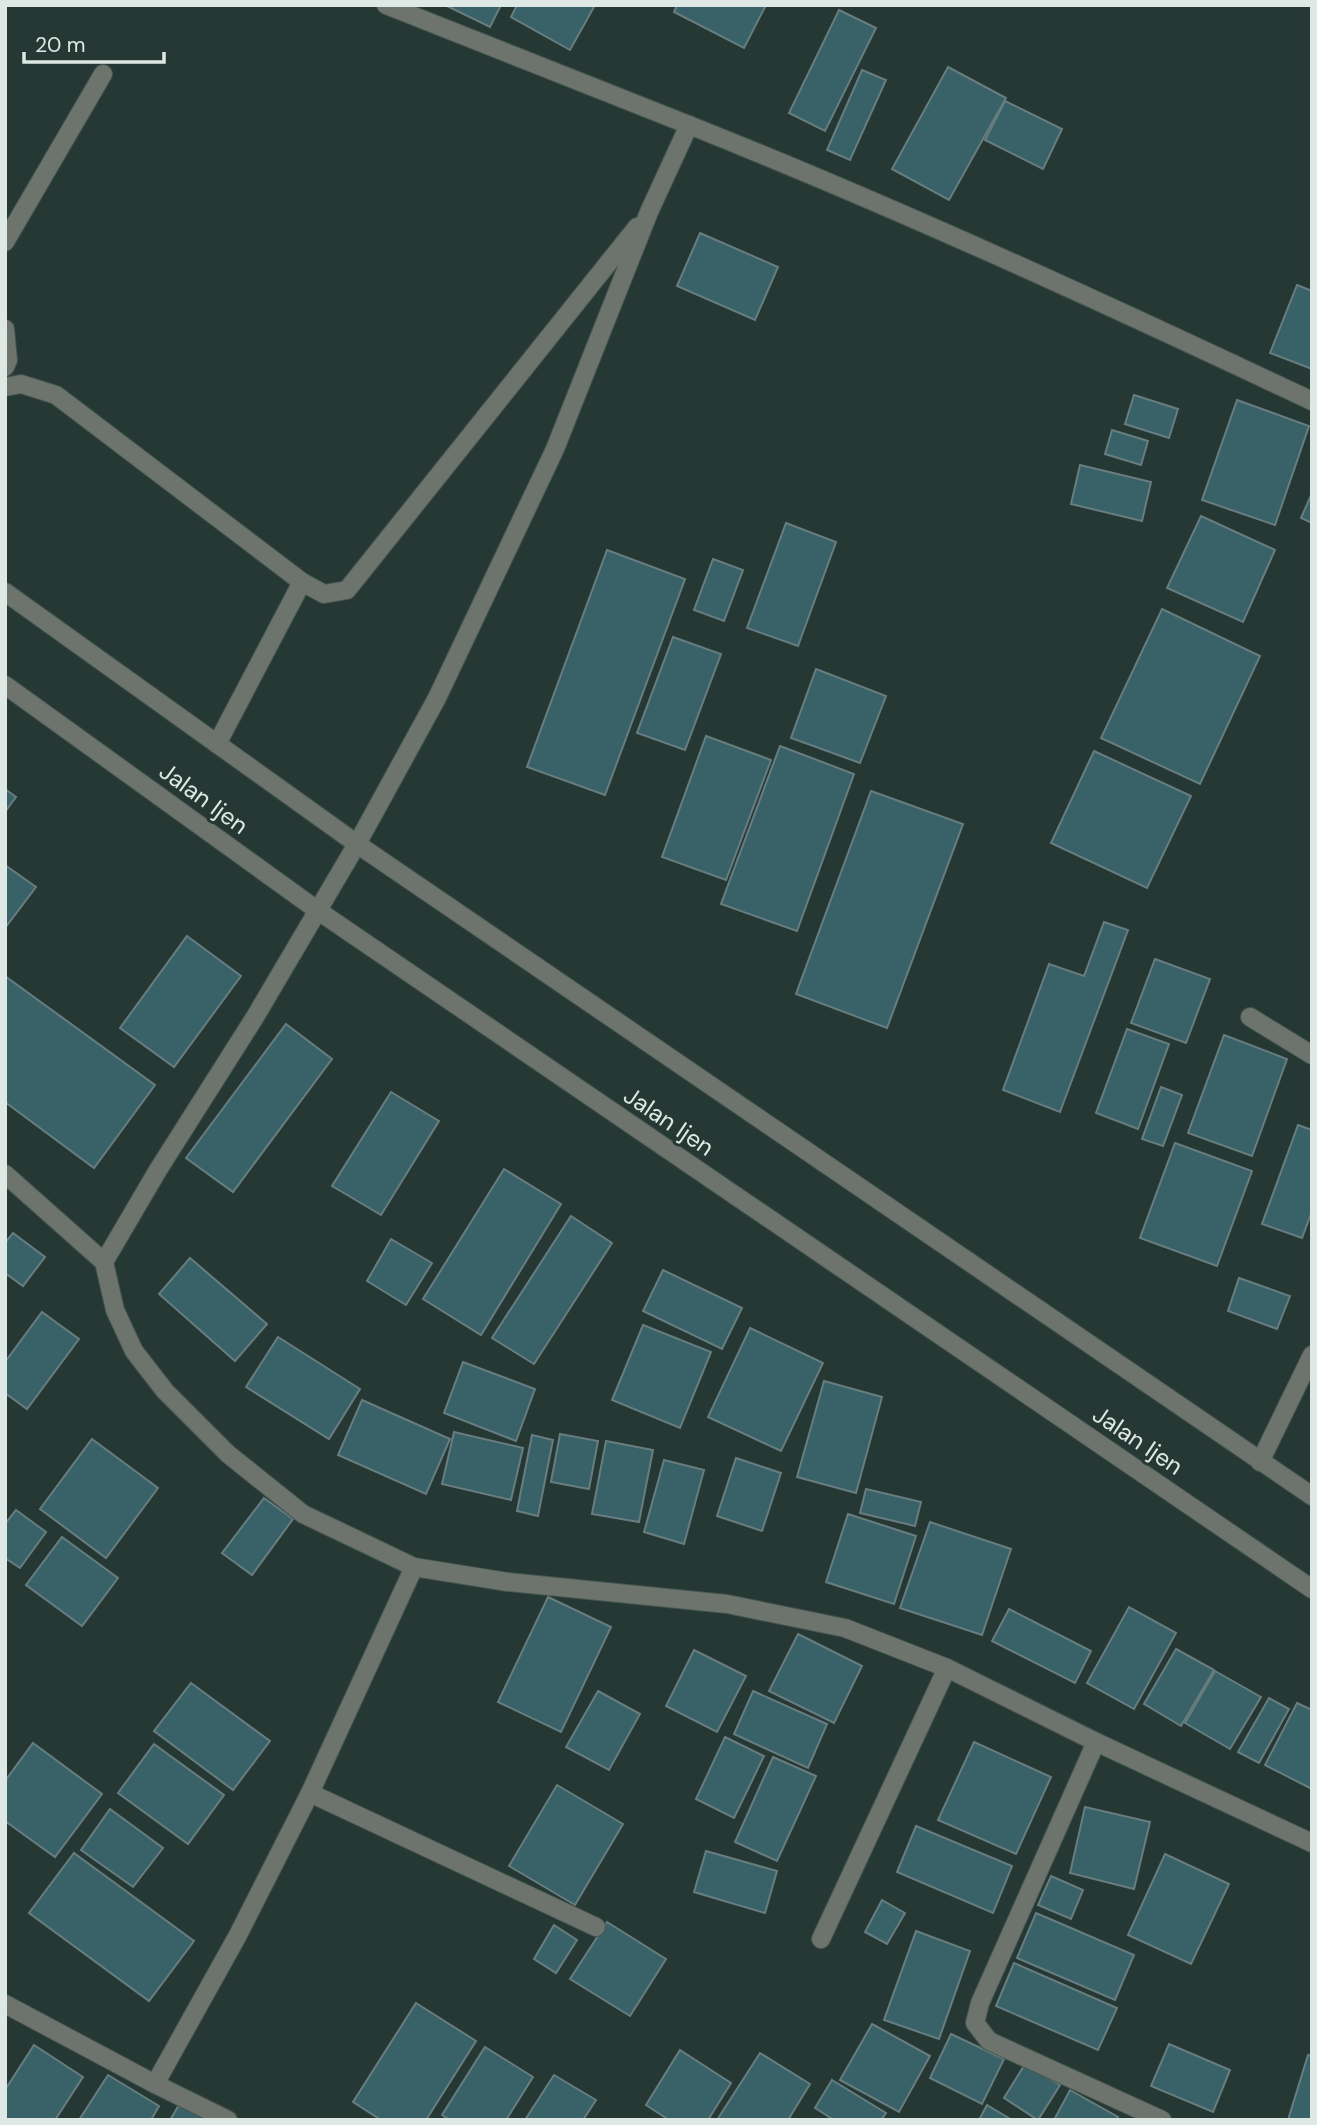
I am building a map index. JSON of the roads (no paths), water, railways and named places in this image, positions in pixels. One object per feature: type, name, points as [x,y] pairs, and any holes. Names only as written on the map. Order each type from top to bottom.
[{"type":"street","points":[[386,5],[781,162],[1076,289],[1312,401]]},
{"type":"street","points":[[5,242],[103,74]]},
{"type":"street","points":[[104,1262],[158,1170],[255,1017],[357,844],[437,698],[555,449],[649,212],[689,125]]},
{"type":"street","points":[[5,387],[21,384],[56,395],[303,582],[324,594],[347,590],[649,212]]},
{"type":"street","points":[[5,328],[8,360],[5,366]]},
{"type":"street","points":[[217,744],[303,582]]},
{"type":"street","name":"Jalan Ijen","points":[[5,592],[357,844],[1312,1496]]},
{"type":"street","name":"Jalan Ijen","points":[[5,685],[317,910],[1312,1589]]},
{"type":"street","points":[[1250,1017],[1312,1055]]},
{"type":"street","points":[[5,1174],[104,1262],[115,1310],[134,1351],[165,1391],[228,1454],[303,1514],[414,1567],[508,1582],[727,1604],[845,1628],[947,1668],[1096,1742],[1312,1843]]},
{"type":"street","points":[[1260,1462],[1312,1355]]},
{"type":"street","points":[[155,2084],[238,1935],[310,1793],[414,1567]]},
{"type":"street","points":[[821,1940],[947,1668]]},
{"type":"street","points":[[1096,1742],[980,2003],[975,2023],[989,2040],[1162,2120]]},
{"type":"street","points":[[310,1793],[596,1927]]},
{"type":"street","points":[[5,2004],[228,2120]]}]
